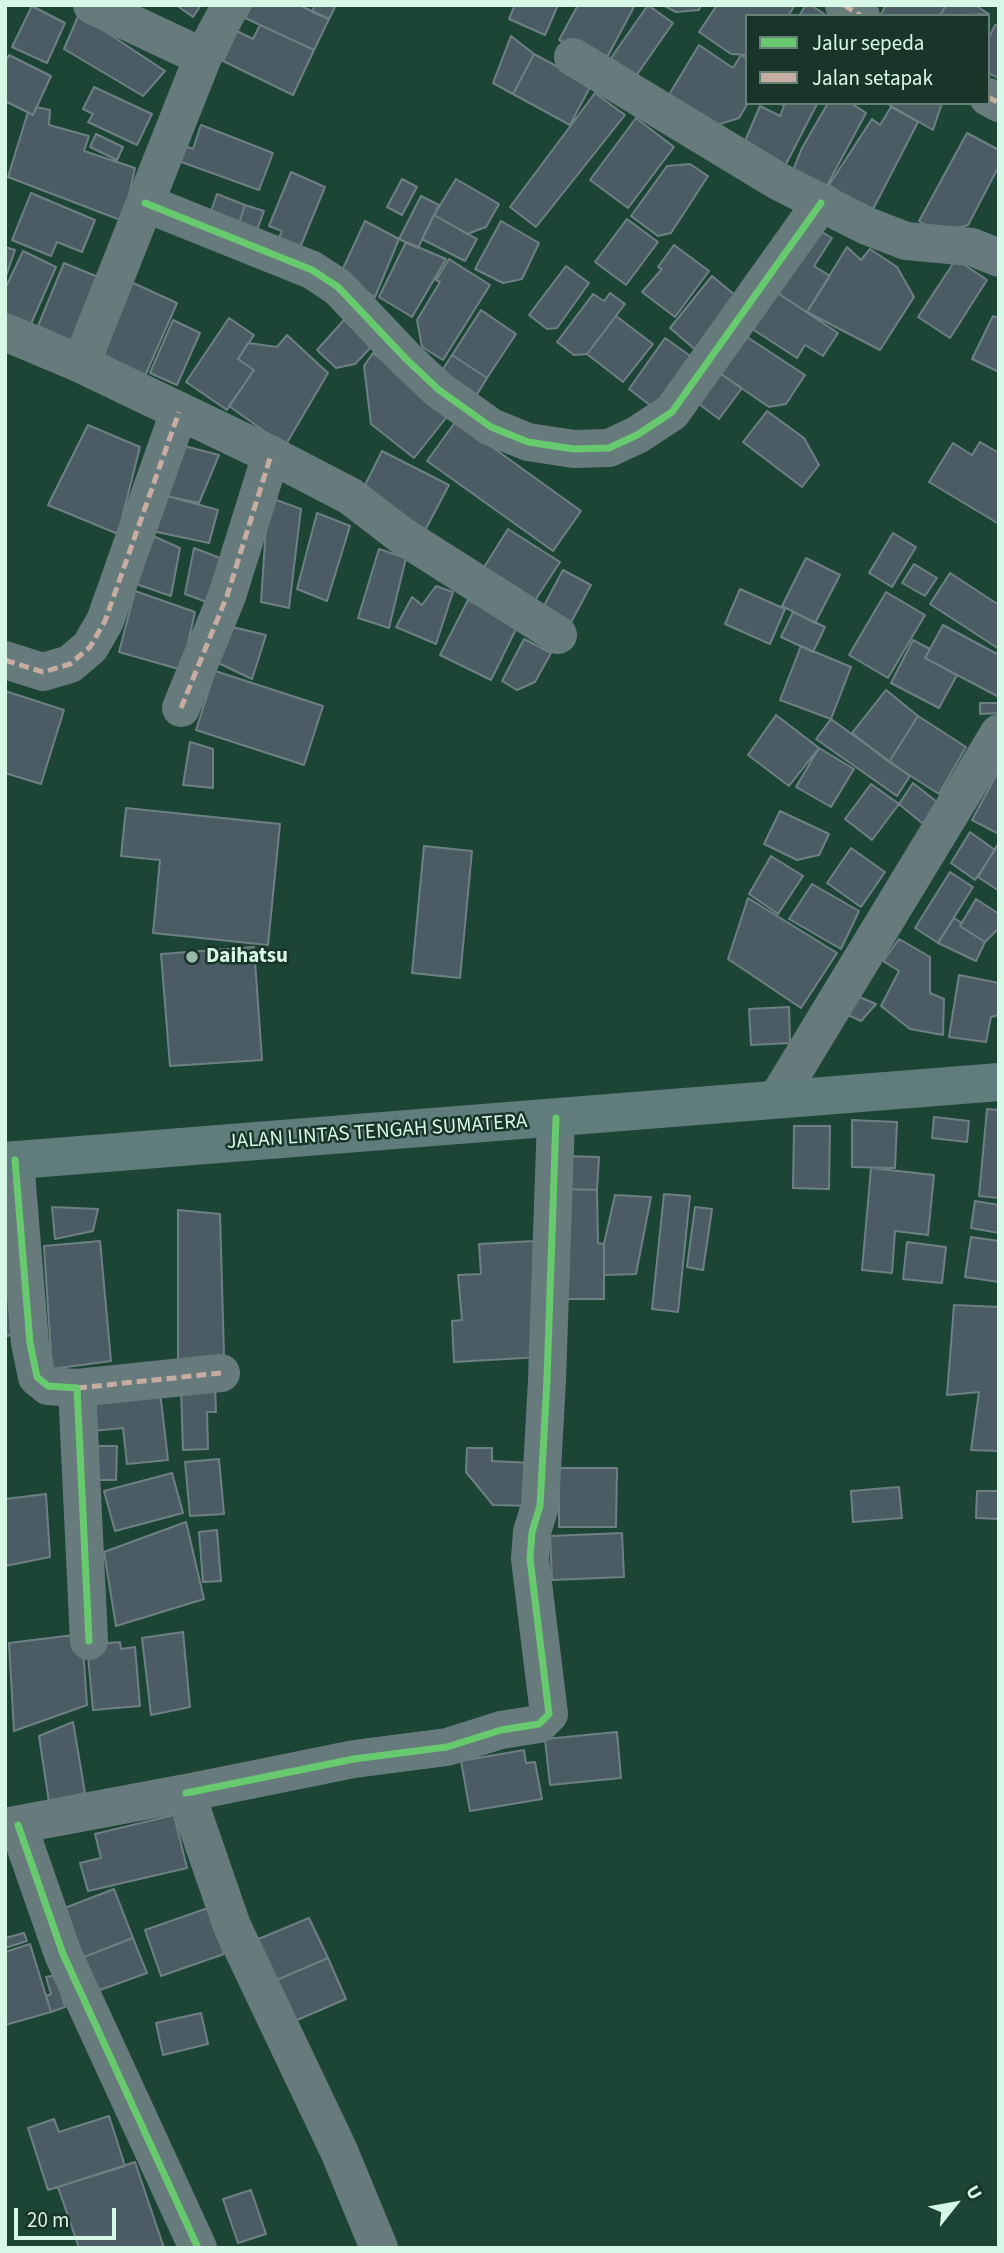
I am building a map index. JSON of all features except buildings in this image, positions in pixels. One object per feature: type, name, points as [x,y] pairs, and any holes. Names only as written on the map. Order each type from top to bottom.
[{"type":"highway","name":"JALAN LINTAS TENGAH SUMATERA","points":[[10,1161],[999,1082]]},
{"type":"street","points":[[92,5],[203,57]]},
{"type":"street","points":[[81,364],[203,57],[231,5]]},
{"type":"street","points":[[573,57],[694,132],[821,203],[906,241],[972,247],[999,258]]},
{"type":"street","points":[[145,203],[312,270],[338,287],[405,359],[439,390],[491,427],[528,442],[574,449],[609,448],[637,435],[672,412],[821,203]]},
{"type":"street","points":[[5,332],[81,364],[271,454],[350,496],[401,535],[558,635]]},
{"type":"street","points":[[5,660],[43,672],[70,664],[90,647],[105,621],[180,412]]},
{"type":"street","points":[[181,708],[227,596],[271,454]]},
{"type":"street","points":[[777,1099],[999,733]]},
{"type":"street","points":[[198,2248],[63,1954],[12,1826],[366,1757],[447,1747],[501,1730],[539,1724],[549,1714],[530,1559],[532,1532],[541,1493],[556,1118]]},
{"type":"street","points":[[10,1161],[30,1343],[37,1377],[48,1386],[77,1388],[221,1373]]},
{"type":"street","points":[[77,1388],[89,1641]]},
{"type":"street","points":[[186,1793],[232,1926],[339,2151],[379,2248]]},
{"type":"marked path","points":[[844,5],[858,14]]},
{"type":"marked path","points":[[990,98],[999,103]]},
{"type":"marked path","points":[[5,660],[43,672],[70,664],[90,647],[105,621],[179,412]]},
{"type":"marked path","points":[[181,708],[227,596],[271,455]]},
{"type":"marked path","points":[[77,1388],[221,1373]]},
{"type":"cycle path","points":[[145,203],[312,270],[338,287],[439,390],[491,427],[528,442],[574,449],[609,448],[637,435],[672,412],[821,203]]},
{"type":"cycle path","points":[[186,1793],[354,1759],[447,1747],[501,1730],[539,1724],[549,1714],[530,1559],[532,1532],[540,1506],[556,1118]]},
{"type":"cycle path","points":[[15,1160],[30,1343],[37,1377],[48,1386],[77,1388],[89,1641]]},
{"type":"cycle path","points":[[18,1825],[63,1954],[198,2248]]},
{"type":"place","name":"Daihatsu","points":[[192,957]]}]
